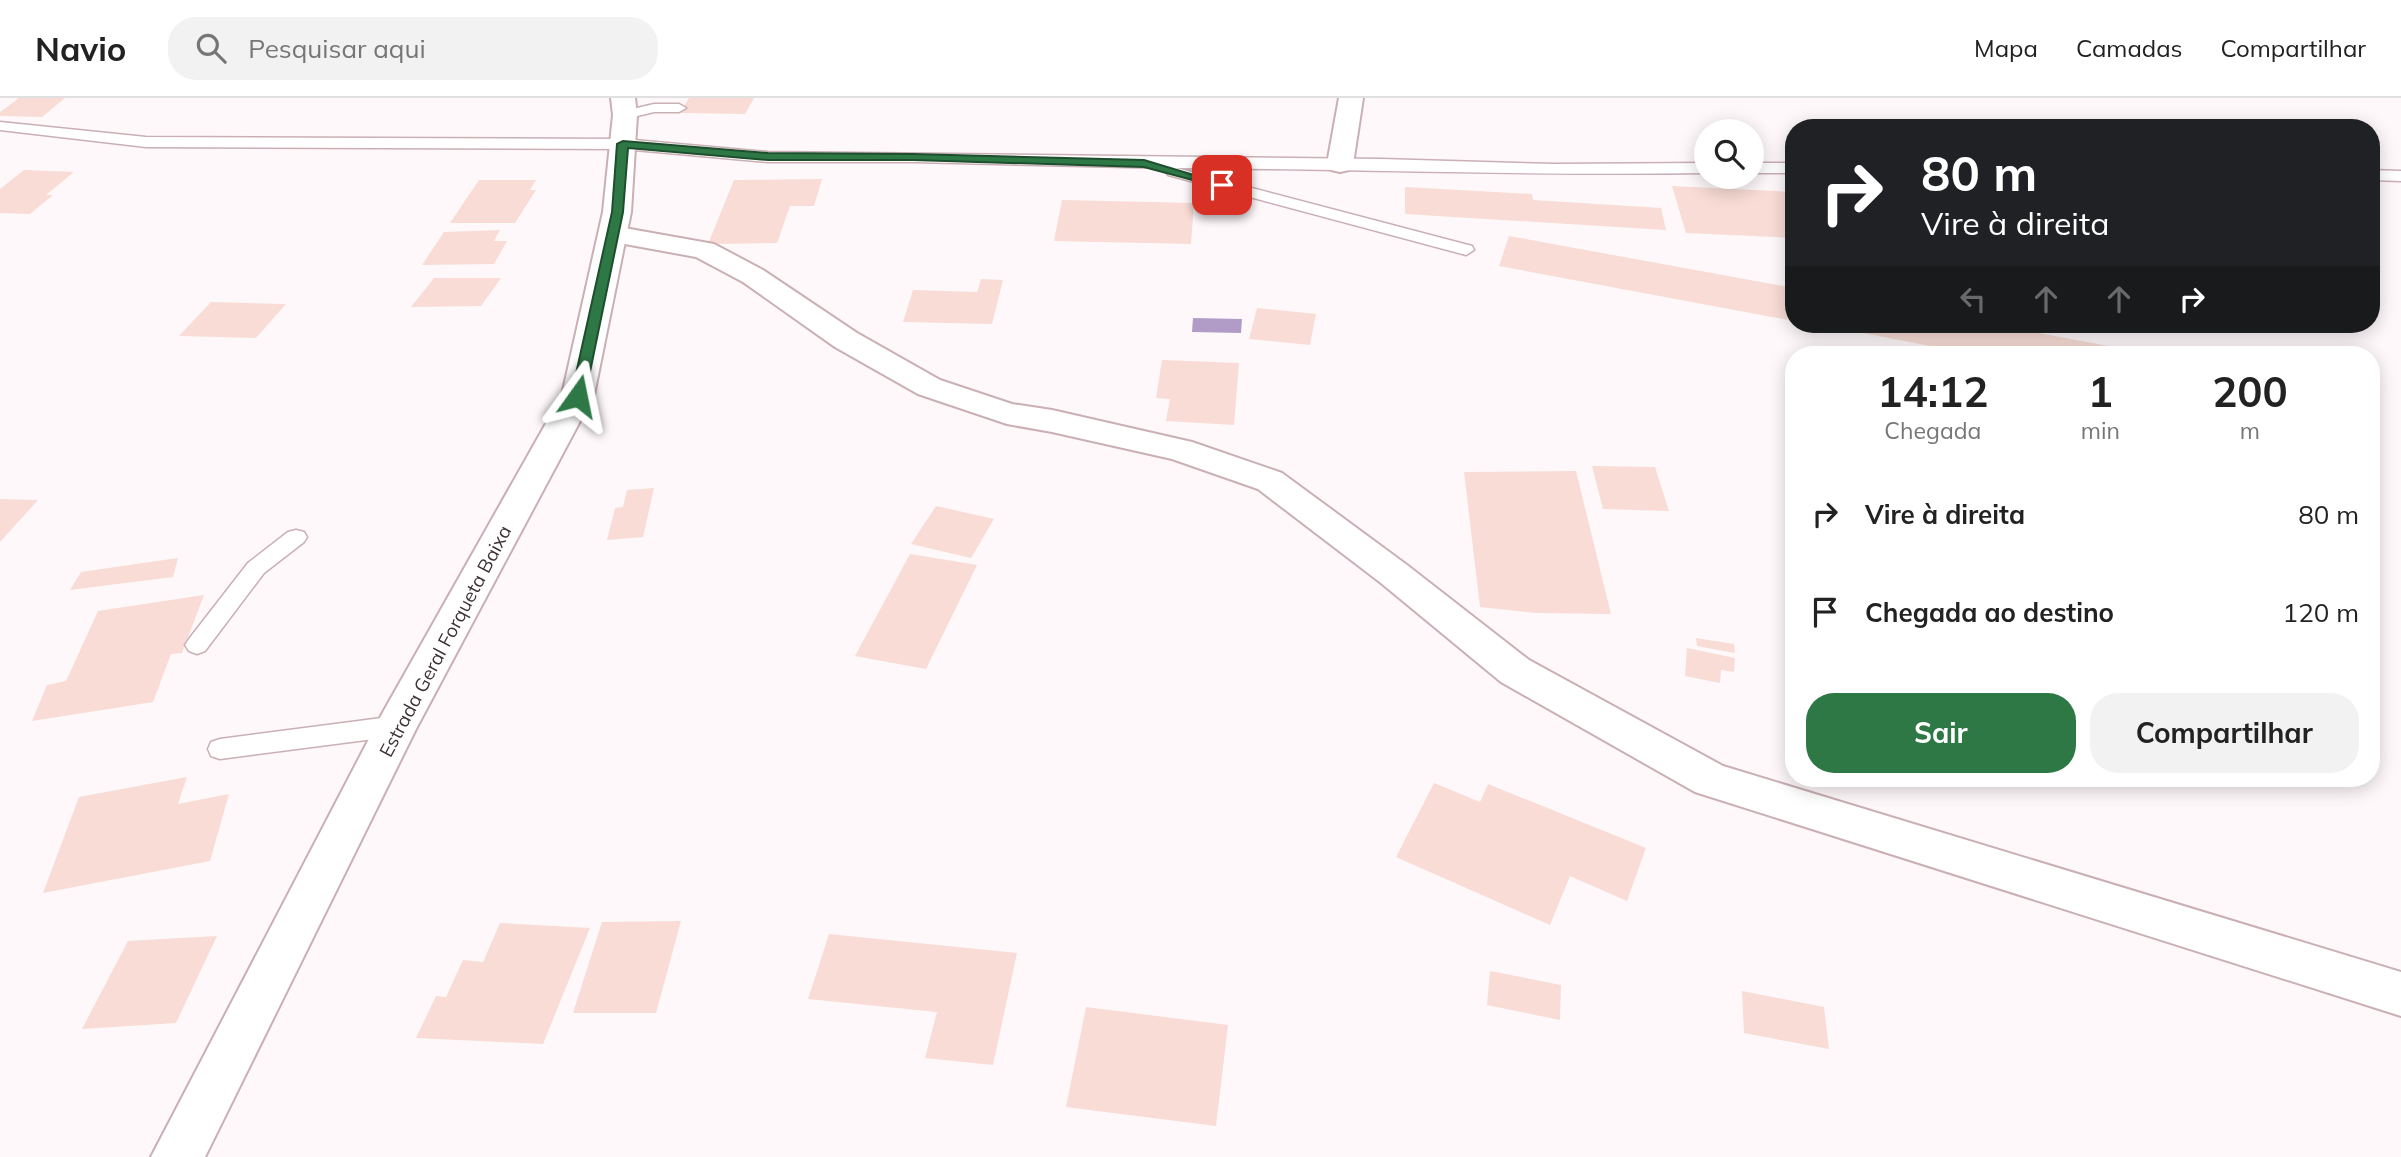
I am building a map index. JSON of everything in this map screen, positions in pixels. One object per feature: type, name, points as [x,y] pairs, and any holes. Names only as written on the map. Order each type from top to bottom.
[{"type":"street","points":[[1340,164],[1351,98]]},
{"type":"street","name":"Estrada Geral Forqueta Baixa","points":[[177,1157],[397,726],[578,396],[613,234],[624,119]]},
{"type":"street","points":[[613,234],[704,250],[753,276],[846,340],[929,387],[1007,414],[1052,421],[1180,450],[1270,481],[1394,574],[1515,671],[1710,780],[2401,994]]},
{"type":"lane","points":[[0,126],[146,142],[624,119],[654,108],[679,108]]},
{"type":"lane","points":[[624,119],[768,157],[913,157],[1555,169],[1694,168]]},
{"type":"lane","points":[[1144,163],[1465,250]]},
{"type":"lane","points":[[1764,168],[1785,168]]},
{"type":"lane","points":[[2380,175],[2401,176]]},
{"type":"lane","points":[[197,645],[256,568],[296,537]]},
{"type":"lane","points":[[220,749],[397,726]]},
{"type":"shaded area","points":[[1193,318],[1242,319],[1241,333],[1192,332]]},
{"type":"building","points":[[19,98],[65,98],[42,117],[0,116],[0,112]]},
{"type":"building","points":[[689,98],[754,98],[745,114],[680,113]]},
{"type":"building","points":[[24,170],[74,172],[46,195],[53,195],[30,214],[0,213],[0,189]]},
{"type":"building","points":[[822,179],[814,206],[790,206],[777,243],[708,244],[734,180]]},
{"type":"building","points":[[479,180],[536,180],[530,190],[536,190],[515,223],[450,223]]},
{"type":"building","points":[[1672,186],[1785,192],[1785,238],[1686,233]]},
{"type":"building","points":[[1405,187],[1532,194],[1533,200],[1661,208],[1666,230],[1405,214]]},
{"type":"building","points":[[1062,200],[1194,203],[1191,244],[1054,241]]},
{"type":"building","points":[[500,230],[494,241],[507,241],[494,264],[422,265],[444,232]]},
{"type":"building","points":[[1509,236],[1785,286],[1785,319],[1499,266]]},
{"type":"building","points":[[434,278],[501,278],[481,306],[411,307]]},
{"type":"building","points":[[981,279],[1003,280],[992,324],[903,322],[913,290],[977,292]]},
{"type":"building","points":[[211,302],[286,304],[256,338],[179,336]]},
{"type":"building","points":[[1257,308],[1316,314],[1310,345],[1249,339]]},
{"type":"building","points":[[1863,333],[2039,333],[2109,346],[1930,346]]},
{"type":"building","points":[[1162,360],[1239,363],[1234,425],[1166,421],[1170,399],[1156,398]]},
{"type":"building","points":[[1592,466],[1655,467],[1669,511],[1603,509]]},
{"type":"building","points":[[1576,471],[1611,614],[1536,613],[1480,607],[1464,472]]},
{"type":"building","points":[[654,488],[643,537],[607,540],[615,508],[623,507],[627,490]]},
{"type":"building","points":[[0,499],[38,500],[0,542]]},
{"type":"building","points":[[936,506],[994,519],[971,558],[911,544]]},
{"type":"building","points":[[910,554],[977,565],[926,669],[855,656]]},
{"type":"building","points":[[178,558],[173,577],[70,590],[81,572]]},
{"type":"building","points":[[204,595],[182,653],[171,654],[153,702],[32,721],[47,685],[66,681],[98,611]]},
{"type":"building","points":[[1696,638],[1734,644],[1735,653],[1697,646]]},
{"type":"building","points":[[1687,648],[1735,658],[1734,672],[1721,670],[1720,683],[1685,676]]},
{"type":"building","points":[[187,777],[178,804],[229,794],[210,861],[43,893],[79,797]]},
{"type":"building","points":[[1434,783],[1480,802],[1488,784],[1646,848],[1627,901],[1570,876],[1550,925],[1396,857]]},
{"type":"building","points":[[681,921],[656,1013],[573,1013],[602,922]]},
{"type":"building","points":[[500,923],[590,928],[543,1044],[416,1038],[436,996],[446,997],[463,960],[483,962]]},
{"type":"building","points":[[829,934],[1017,953],[993,1065],[925,1058],[937,1012],[808,999]]},
{"type":"building","points":[[217,936],[176,1023],[82,1029],[128,941]]},
{"type":"building","points":[[1490,971],[1561,985],[1560,1020],[1487,1005]]},
{"type":"building","points":[[1742,991],[1824,1007],[1829,1049],[1744,1033]]},
{"type":"building","points":[[1086,1007],[1228,1025],[1216,1126],[1066,1107]]},
{"type":"route","points":[[578,396],[617,212],[623,144],[768,157],[913,157],[1144,163],[1222,185]]}]
